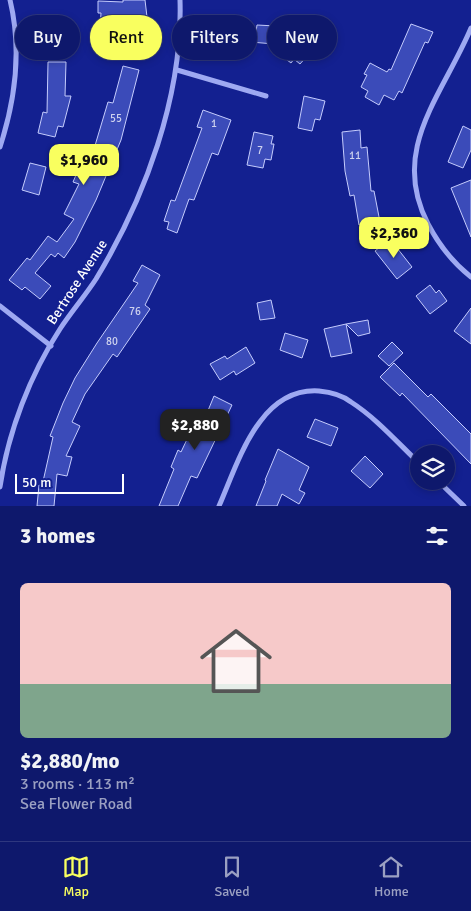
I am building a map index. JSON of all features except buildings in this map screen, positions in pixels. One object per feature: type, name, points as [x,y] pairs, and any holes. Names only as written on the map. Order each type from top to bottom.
[{"type":"street","points":[[0,147],[16,81],[17,48],[10,0]]},
{"type":"street","name":"Bertrose Avenue","points":[[0,487],[11,435],[39,367],[60,330],[94,281],[124,227],[165,117],[177,70],[180,39],[180,0]]},
{"type":"street","points":[[471,28],[459,57],[420,132],[414,152],[413,172],[418,199],[432,232],[443,251],[471,276]]},
{"type":"street","points":[[177,70],[266,96]]},
{"type":"street","points":[[0,306],[51,346]]},
{"type":"street","points":[[219,506],[258,423],[280,402],[299,393],[330,393],[350,401],[369,415],[410,454]]},
{"type":"street","points":[[447,490],[464,506]]}]
